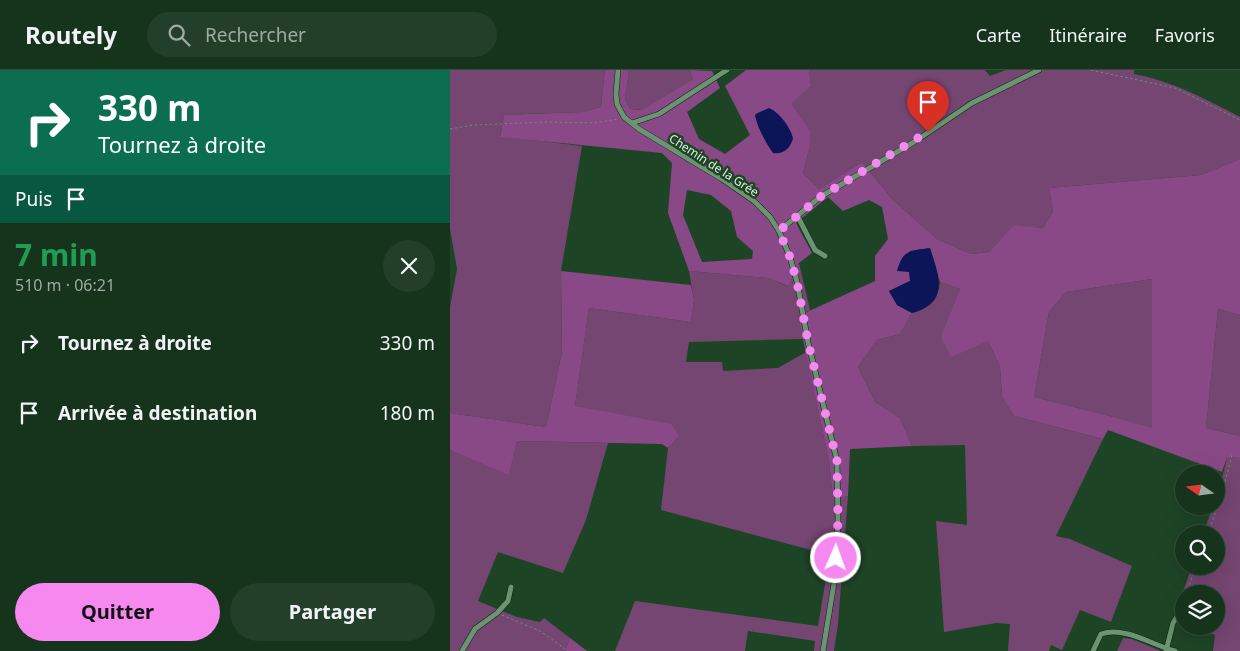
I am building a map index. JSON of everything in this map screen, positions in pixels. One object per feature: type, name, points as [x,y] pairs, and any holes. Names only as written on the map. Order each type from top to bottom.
[{"type":"street","points":[[618,70],[617,104],[624,117]]},
{"type":"street","points":[[632,123],[658,114],[727,70]]},
{"type":"street","points":[[779,231],[820,197],[914,142],[972,103],[1039,70]]},
{"type":"street","name":"Chemin de la Grée","points":[[624,117],[652,138],[722,179],[754,202],[770,217],[779,231],[790,257],[797,282],[808,342],[837,461],[838,520],[835,576],[823,651]]},
{"type":"street","points":[[798,217],[815,250],[826,256]]},
{"type":"street","points":[[462,651],[475,629],[497,613],[508,601],[511,587]]},
{"type":"street","points":[[1166,650],[1175,621]]},
{"type":"street","points":[[1094,651],[1101,634],[1110,631],[1131,635],[1166,650],[1175,651]]},
{"type":"path","points":[[1091,70],[1175,88],[1240,120]]},
{"type":"path","points":[[450,129],[473,125],[547,122],[594,123],[624,117]]},
{"type":"path","points":[[1211,525],[1222,494],[1232,455]]},
{"type":"path","points":[[497,613],[540,631],[568,651]]},
{"type":"shaded area","points":[[450,70],[605,70],[601,107],[582,112],[504,115],[500,136],[582,146],[561,271],[562,352],[546,427],[450,413],[450,307],[457,269],[450,229]]},
{"type":"shaded area","points":[[605,70],[629,70],[625,100],[630,109],[642,110],[693,79],[690,70],[712,71],[720,88],[687,112],[699,139],[725,154],[750,135],[725,86],[746,70],[809,70],[811,86],[791,104],[810,131],[809,150],[803,173],[819,189],[862,162],[892,199],[937,239],[971,254],[989,252],[1014,225],[1043,228],[1053,212],[1049,188],[1201,175],[1240,159],[1240,315],[1218,309],[1206,428],[1240,436],[1240,458],[1227,457],[1224,465],[1203,465],[1108,430],[1103,439],[1014,416],[1002,397],[1000,367],[988,341],[951,357],[941,337],[960,289],[940,282],[930,248],[910,251],[910,281],[889,291],[897,305],[912,313],[900,334],[877,340],[858,367],[875,402],[900,418],[912,446],[850,449],[848,496],[833,499],[829,461],[798,316],[875,281],[875,256],[888,239],[882,207],[869,200],[843,211],[828,197],[796,223],[812,253],[799,263],[788,286],[768,278],[689,271],[668,213],[672,163],[662,153],[500,137],[504,115],[582,112],[601,107]],"holes":[[[768,109],[774,111],[783,120],[759,129],[755,114]],[[687,190],[711,195],[731,211],[737,237],[753,251],[752,259],[702,262],[683,215]],[[1152,279],[1152,428],[1034,397],[1049,312],[1066,292]]]},
{"type":"shaded area","points":[[629,70],[690,70],[693,79],[643,110],[630,109],[625,100]]},
{"type":"shaded area","points":[[809,70],[985,70],[990,76],[1006,70],[1134,70],[1134,74],[1176,86],[1240,117],[1240,159],[1201,175],[1049,188],[1053,212],[1043,228],[1014,226],[989,252],[971,254],[937,239],[892,199],[862,162],[819,189],[803,173],[809,150],[790,104],[811,86]]},
{"type":"shaded area","points":[[769,108],[777,113],[790,129],[793,138],[791,144],[784,152],[773,153],[760,131],[755,116]]},
{"type":"shaded area","points":[[930,248],[938,278],[939,287],[937,295],[932,303],[912,313],[897,305],[889,291],[910,281],[909,272],[897,271],[905,255],[908,252]]},
{"type":"shaded area","points":[[799,263],[810,310],[798,316],[803,339],[689,342],[686,362],[722,362],[723,371],[778,368],[806,352],[829,461],[833,498],[848,496],[838,624],[834,651],[814,651],[815,641],[748,631],[745,651],[615,651],[635,601],[818,626],[830,555],[661,510],[668,448],[679,436],[575,406],[589,308],[691,322],[694,300],[689,271],[768,278],[787,286]]},
{"type":"shaded area","points":[[561,271],[691,285],[694,300],[691,322],[589,308],[575,406],[671,424],[679,436],[668,448],[662,444],[517,441],[509,475],[450,450],[450,413],[546,427],[562,352]]},
{"type":"shaded area","points":[[1152,279],[1152,429],[1034,397],[1049,312],[1066,292]]},
{"type":"shaded area","points":[[940,282],[960,289],[953,309],[988,341],[1000,367],[1002,397],[1014,416],[1103,439],[1056,536],[1070,539],[1132,566],[1111,622],[1080,610],[1062,650],[1051,645],[1049,651],[1008,651],[1010,624],[996,623],[944,632],[936,521],[967,525],[965,445],[912,446],[900,418],[875,402],[858,367],[877,340],[900,334],[912,313],[923,309],[939,289]]},
{"type":"shaded area","points":[[1218,309],[1240,315],[1240,436],[1206,428]]},
{"type":"shaded area","points":[[517,441],[608,443],[586,520],[563,573],[498,552],[478,601],[517,617],[540,622],[544,618],[570,638],[565,651],[450,651],[450,450],[509,474]]},
{"type":"shaded area","points":[[1227,457],[1240,458],[1240,651],[1213,651],[1215,635],[1225,635],[1225,585],[1185,585],[1189,575],[1225,575],[1225,525],[1206,525],[1210,515],[1225,515],[1225,466]]},
{"type":"shaded area","points":[[570,638],[587,651],[565,651]]},
{"type":"shaded area","points":[[1123,638],[1132,639],[1161,651],[1117,651]]},
{"type":"route","points":[[836,558],[838,520],[837,461],[808,342],[797,282],[790,257],[779,231],[820,197],[928,132]]}]
